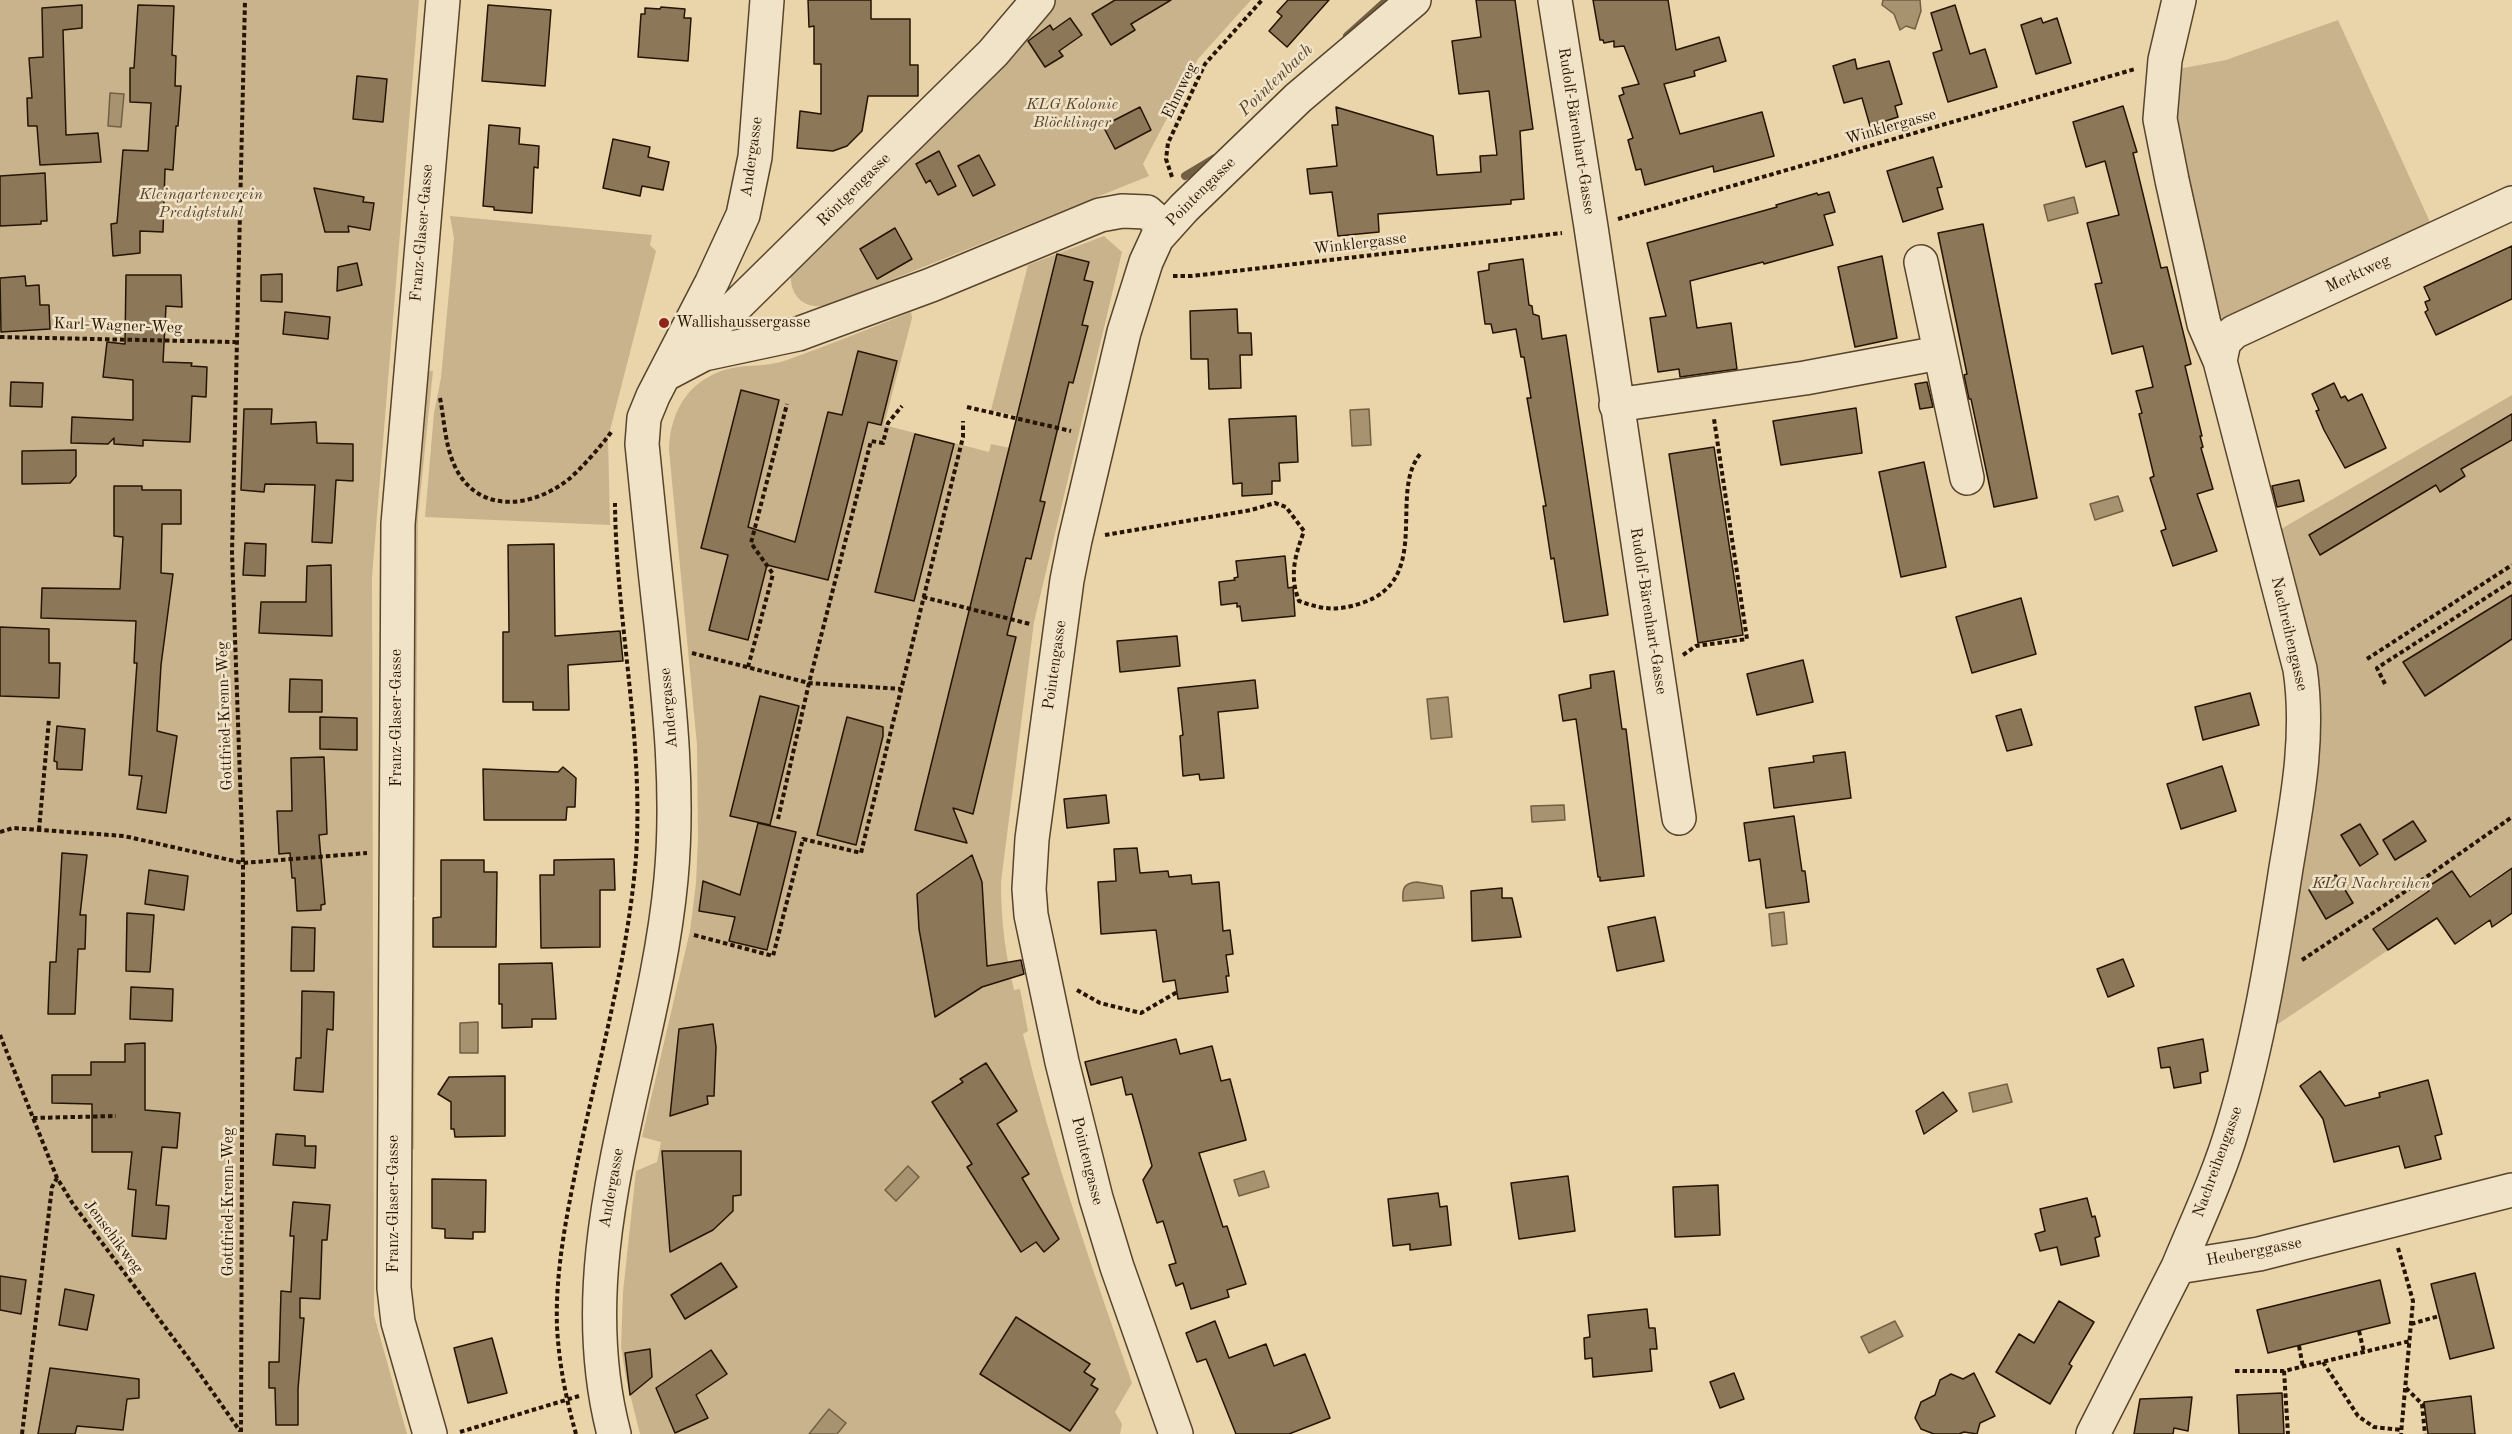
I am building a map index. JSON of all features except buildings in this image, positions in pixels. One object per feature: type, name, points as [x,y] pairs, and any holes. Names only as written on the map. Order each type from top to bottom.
[{"type":"street","name":"Franz-Glaser-Gasse","points":[[430,1434],[398,1322],[394,1288],[398,548],[413,342],[444,0]]},
{"type":"street","name":"Andergasse","points":[[614,1434],[603,1389],[599,1292],[603,1244],[622,1136],[656,980],[665,927],[673,845],[674,793],[670,717],[642,444],[644,418],[743,215],[755,157],[767,0]]},
{"type":"street","name":"Röntgengasse","points":[[666,374],[690,340],[731,311],[993,53],[1038,0]]},
{"type":"street","name":"Pointengasse","points":[[1176,1434],[1117,1267],[1099,1208],[1046,991],[1030,915],[1032,839],[1050,699],[1075,540],[1124,332],[1146,262],[1174,218],[1298,98],[1414,0]]},
{"type":"street","name":"Rudolf-Bärenhart-Gasse","points":[[1555,0],[1679,818]]},
{"type":"street","name":"Nachreihengasse","points":[[2178,1267],[2232,1130],[2243,1092],[2266,983],[2301,778],[2304,700],[2300,669],[2220,361],[2204,324],[2160,119],[2165,60],[2179,0]]},
{"type":"street","name":"Merktweg","points":[[2220,361],[2224,342],[2234,332],[2512,203]]},
{"type":"street","points":[[666,374],[704,354],[798,334],[931,285],[1100,215],[1122,211],[1147,212],[1174,218]]},
{"type":"street","points":[[1921,262],[1967,478]]},
{"type":"street","points":[[1616,405],[1805,378],[1939,353]]},
{"type":"street","name":"Heuberggasse","points":[[2178,1267],[2259,1254],[2512,1190]]},
{"type":"street","points":[[2093,1434],[2178,1267]]},
{"type":"path","name":"Gottfried-Krenn-Weg","points":[[241,1433],[243,863],[231,553],[245,0]]},
{"type":"path","name":"Ehmweg","points":[[1174,218],[1166,159],[1168,142],[1205,64],[1262,0]]},
{"type":"path","name":"Winklergasse","points":[[1623,217],[2165,60]]},
{"type":"path","name":"Winklergasse","points":[[1169,276],[1192,276],[1552,234]]},
{"type":"path","name":"Karl-Wagner-Weg","points":[[0,337],[235,342]]},
{"type":"path","points":[[1678,659],[1696,646],[1747,639],[1710,392]]},
{"type":"path","points":[[440,396],[453,462],[465,483],[479,495],[497,502],[531,499],[569,479],[614,428]]},
{"type":"path","points":[[748,667],[773,574],[751,543],[787,404]]},
{"type":"path","points":[[778,819],[809,684],[871,441],[883,443],[888,423],[902,406]]},
{"type":"path","points":[[967,407],[1064,430]]},
{"type":"path","points":[[690,934],[773,956],[802,839],[861,853],[963,437],[963,421]]},
{"type":"path","points":[[1075,540],[1251,510],[1275,503],[1286,507],[1304,531],[1293,562],[1293,585],[1299,601],[1320,609],[1347,608],[1369,601],[1389,585],[1402,564],[1406,540],[1409,485],[1415,460],[1421,453]]},
{"type":"path","points":[[576,1434],[567,1400],[557,1325],[559,1268],[567,1209],[620,968],[630,907],[636,846],[637,765],[616,543],[615,498]]},
{"type":"path","points":[[2367,659],[2512,565]]},
{"type":"path","points":[[2385,684],[2377,668],[2512,581]]},
{"type":"path","points":[[924,597],[1035,625]]},
{"type":"path","points":[[693,653],[809,684],[901,689]]},
{"type":"path","points":[[39,830],[49,719]]},
{"type":"path","points":[[2266,983],[2412,887],[2512,817]]},
{"type":"path","points":[[0,832],[12,828],[124,836],[243,863],[373,852]]},
{"type":"path","points":[[1046,991],[1068,985],[1100,1003],[1141,1013],[1177,992]]},
{"type":"path","name":"Jenschikweg","points":[[0,1035],[57,1178],[73,1204],[195,1367],[241,1433]]},
{"type":"path","points":[[33,1118],[116,1116]]},
{"type":"path","points":[[22,1434],[52,1187],[57,1178]]},
{"type":"path","points":[[2322,1362],[2358,1416],[2374,1426],[2401,1432],[2413,1301],[2391,1221]]},
{"type":"path","points":[[2411,1324],[2439,1316]]},
{"type":"path","points":[[2359,1331],[2364,1352]]},
{"type":"path","points":[[2235,1371],[2284,1371],[2410,1341]]},
{"type":"path","points":[[2299,1346],[2303,1366]]},
{"type":"path","points":[[2284,1371],[2288,1434]]},
{"type":"path","points":[[2405,1387],[2422,1404],[2426,1434]]},
{"type":"path","points":[[465,1430],[603,1389]]},
{"type":"green space","name":"Kleingartenverein Predigtstuhl","points":[[0,0],[419,0],[372,577],[374,1315],[407,1434],[0,1434]]},
{"type":"green space","name":"KLG Kolonie Blöcklinger","points":[[1056,0],[1251,0],[1198,59],[1143,164],[1149,176],[835,302],[814,306],[802,301],[794,292],[791,273],[1011,54]]},
{"type":"green space","points":[[2338,20],[2430,222],[2219,319],[2176,150],[2173,70],[2226,60]]},
{"type":"green space","points":[[450,216],[652,235],[650,245],[656,251],[608,438],[610,525],[425,517],[434,413],[441,378],[454,238]]},
{"type":"green space","points":[[1104,236],[1122,252],[1034,622],[1001,896],[1008,963],[1014,990],[1020,989],[1028,1031],[1023,1034],[1034,1078],[1073,1210],[1132,1383],[1115,1412],[1122,1424],[1120,1434],[640,1434],[621,1347],[623,1292],[636,1171],[657,1162],[661,1142],[642,1137],[690,931],[696,883],[698,838],[697,745],[669,450],[670,434],[679,407],[697,385],[722,371],[781,362],[911,312],[912,318],[884,425],[989,452],[991,444],[1010,448],[1017,416],[991,410],[1028,265]]},
{"type":"green space","points":[[427,371],[433,371],[418,516],[415,897],[410,897],[413,516]]},
{"type":"green space","name":"KLG Nachreihen","points":[[2512,395],[2512,867],[2272,1028],[2312,812],[2317,772],[2319,698],[2281,529]]},
{"type":"green space","points":[[410,900],[415,900],[414,1149],[409,1149]]},
{"type":"shaded area","points":[[1883,0],[1920,0],[1921,11],[1915,29],[1906,26],[1900,30],[1894,14],[1882,5]]},
{"type":"shaded area","points":[[110,93],[124,94],[121,127],[108,126]]},
{"type":"shaded area","points":[[2074,197],[2078,213],[2048,221],[2044,205]]},
{"type":"shaded area","points":[[1369,409],[1371,445],[1352,446],[1350,410]]},
{"type":"shaded area","points":[[2118,496],[2123,511],[2095,520],[2090,504]]},
{"type":"shaded area","points":[[1448,697],[1452,737],[1431,739],[1427,699]]},
{"type":"shaded area","points":[[1564,805],[1565,820],[1532,822],[1531,806]]},
{"type":"shaded area","points":[[1417,882],[1442,886],[1444,898],[1403,901],[1405,887]]},
{"type":"shaded area","points":[[1784,912],[1787,944],[1772,946],[1769,914]]},
{"type":"shaded area","points":[[478,1022],[478,1053],[460,1053],[460,1023]]},
{"type":"shaded area","points":[[2007,1084],[2012,1102],[1973,1112],[1969,1093]]},
{"type":"shaded area","points":[[908,1166],[919,1177],[896,1201],[885,1190]]},
{"type":"shaded area","points":[[1264,1171],[1269,1187],[1239,1196],[1234,1180]]},
{"type":"shaded area","points":[[1895,1321],[1903,1336],[1869,1353],[1861,1337]]},
{"type":"shaded area","points":[[829,1409],[846,1423],[837,1434],[809,1434]]},
{"type":"waterway","name":"Pointenbach","points":[[1347,36],[1387,0]]},
{"type":"waterway","name":"Pointenbach","points":[[1185,176],[1215,158]]},
{"type":"place","name":"Wallishaussergasse","points":[[664,323]]}]
